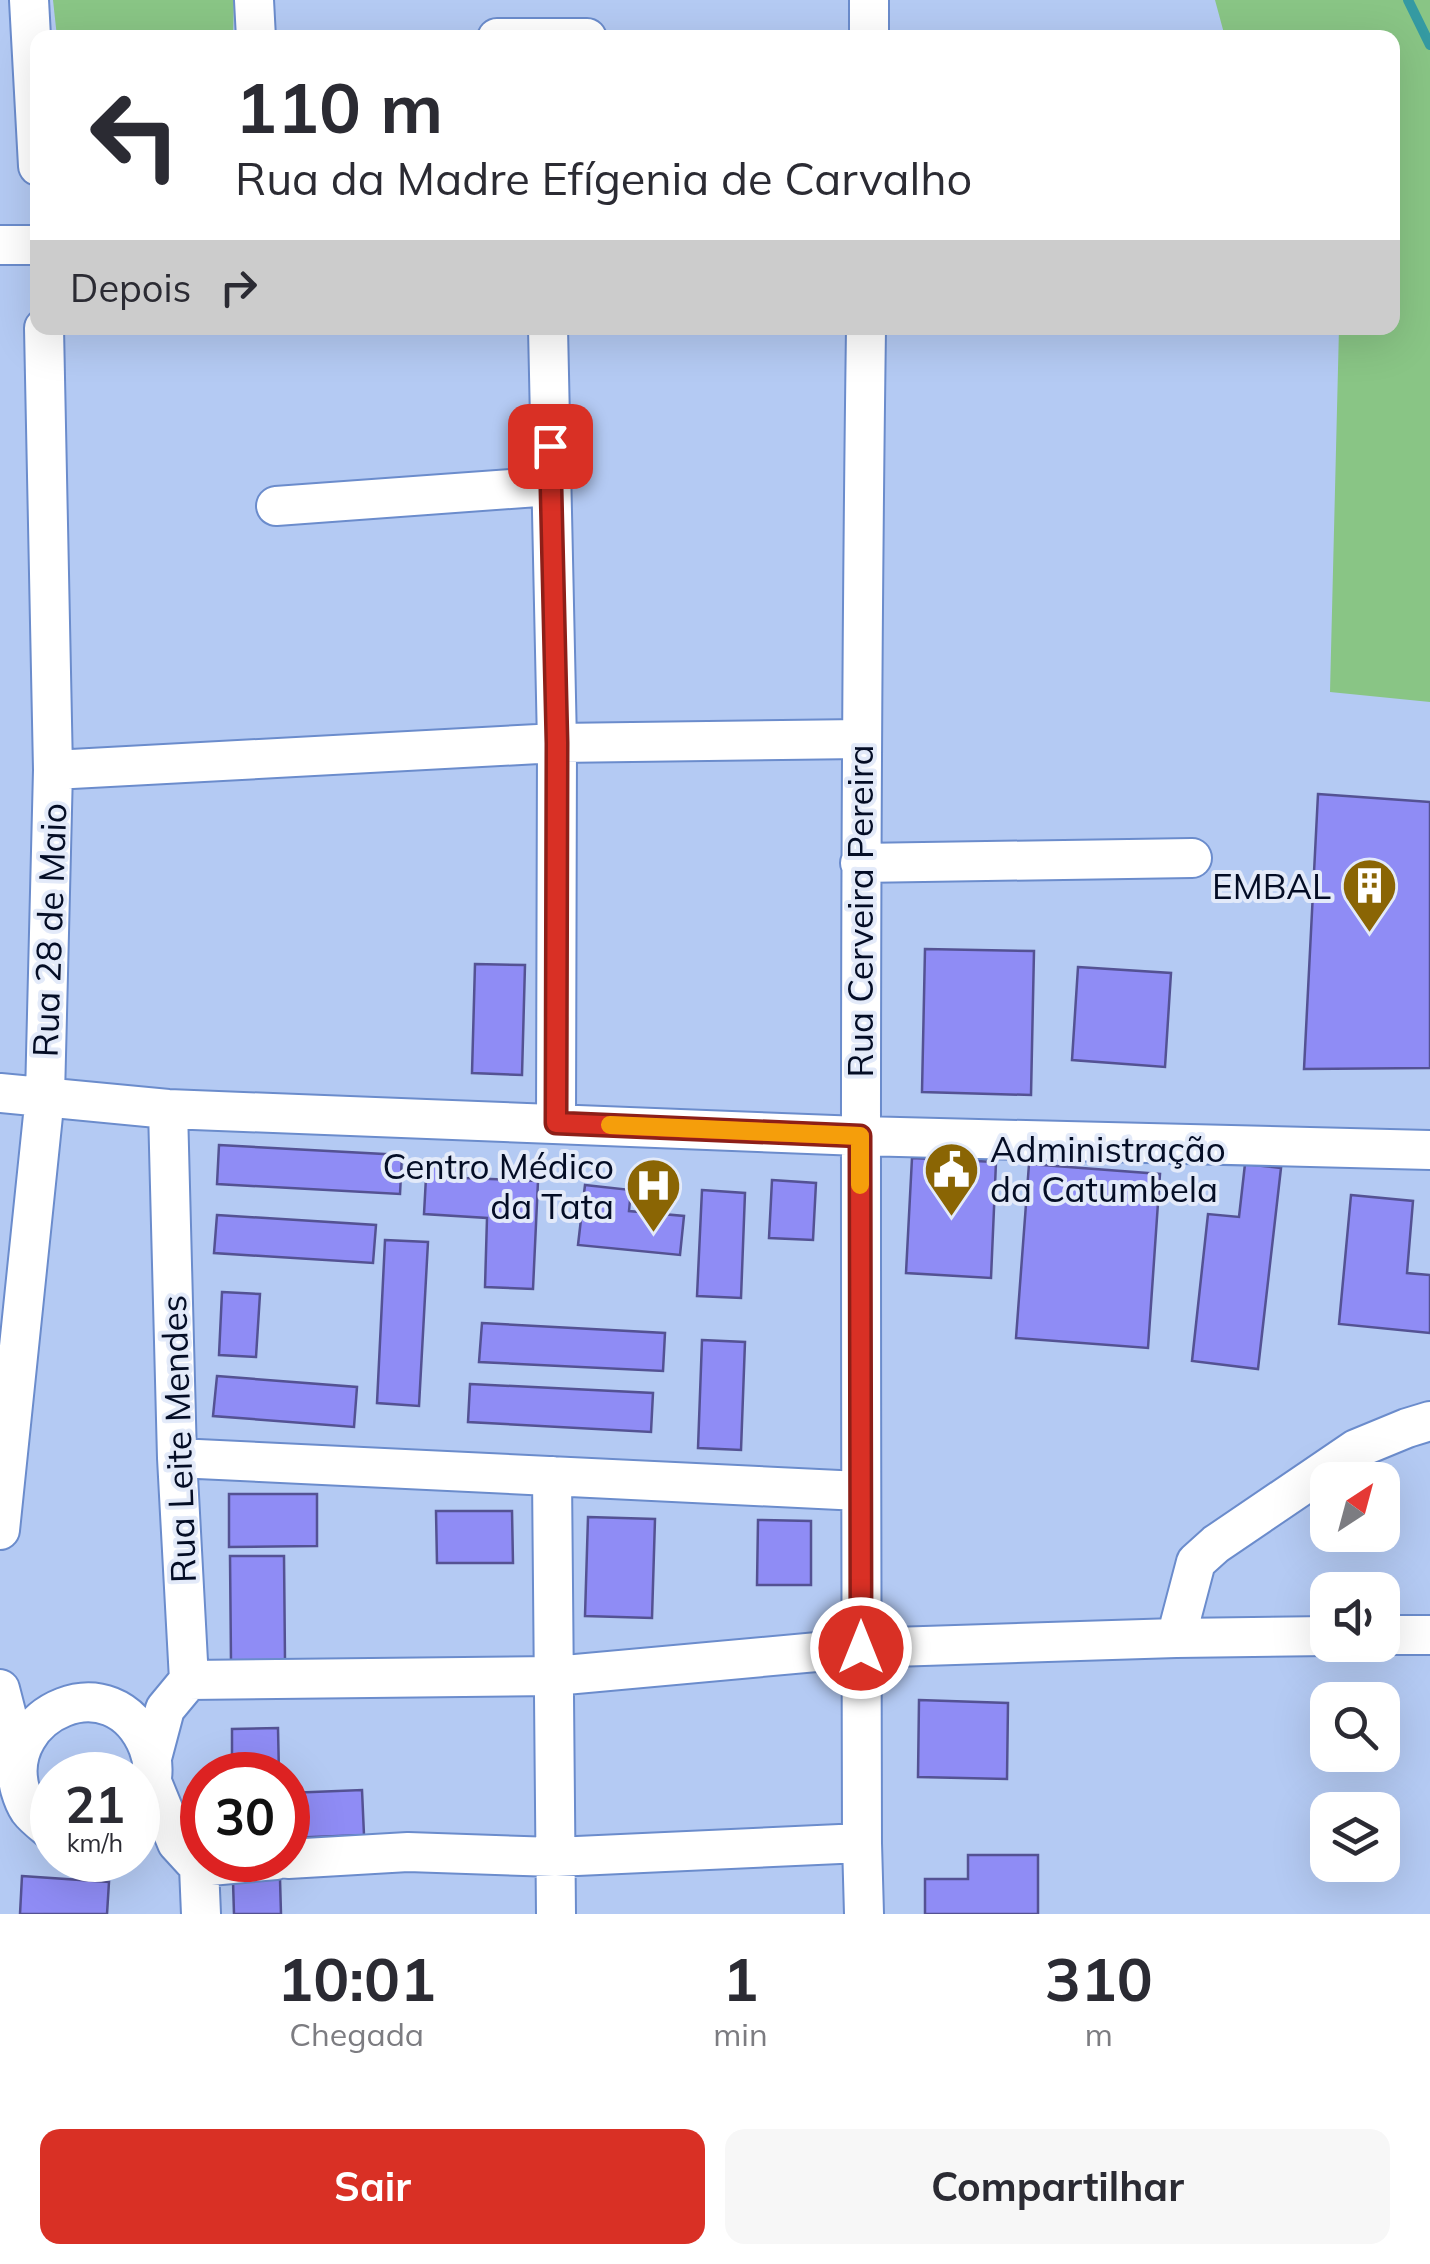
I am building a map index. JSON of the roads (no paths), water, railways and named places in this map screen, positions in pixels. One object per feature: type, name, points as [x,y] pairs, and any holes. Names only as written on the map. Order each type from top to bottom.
[{"type":"street","points":[[29,0],[31,30]]},
{"type":"street","points":[[254,0],[256,30]]},
{"type":"street","points":[[868,0],[869,30]]},
{"type":"street","points":[[0,245],[30,245]]},
{"type":"street","name":"Rua 28 de Maio","points":[[0,1530],[45,1096],[54,770],[44,335]]},
{"type":"street","points":[[548,335],[557,743],[556,1123]]},
{"type":"street","name":"Rua Cerveira Pereira","points":[[864,1914],[860,739],[866,335]]},
{"type":"street","points":[[276,506],[552,486]]},
{"type":"street","points":[[54,770],[557,743],[860,739]]},
{"type":"street","points":[[860,863],[1192,858]]},
{"type":"street","points":[[0,1093],[168,1110],[860,1136],[1430,1150]]},
{"type":"street","name":"Rua Leite Mendes","points":[[168,1110],[177,1458],[189,1680]]},
{"type":"street","points":[[1176,1638],[1196,1562],[1216,1544],[1356,1449],[1430,1421]]},
{"type":"street","points":[[177,1458],[860,1492]]},
{"type":"street","points":[[552,1476],[556,1914]]},
{"type":"street","points":[[1400,1635],[1430,1635]]},
{"type":"street","points":[[155,1752],[165,1709],[189,1680],[554,1676],[861,1648],[1310,1636]]},
{"type":"street","points":[[30,1810],[11,1782],[0,1689],[62,1705]]},
{"type":"street","points":[[11,1782],[26,1733],[42,1716],[62,1705],[78,1701],[165,1709]]},
{"type":"street","points":[[112,1707],[140,1728],[143,1752]]},
{"type":"street","points":[[160,1807],[180,1841]]},
{"type":"street","points":[[310,1858],[408,1852],[555,1858],[862,1843]]},
{"type":"street","points":[[194,1882],[201,1914]]},
{"type":"waterway","points":[[1408,0],[1430,45]]},
{"type":"place","name":"EMBAL","points":[[1370,935]]},
{"type":"place","name":"Administração da Catumbela","points":[[951,1218]]},
{"type":"place","name":"Centro Médico da Tata","points":[[653,1235]]}]
